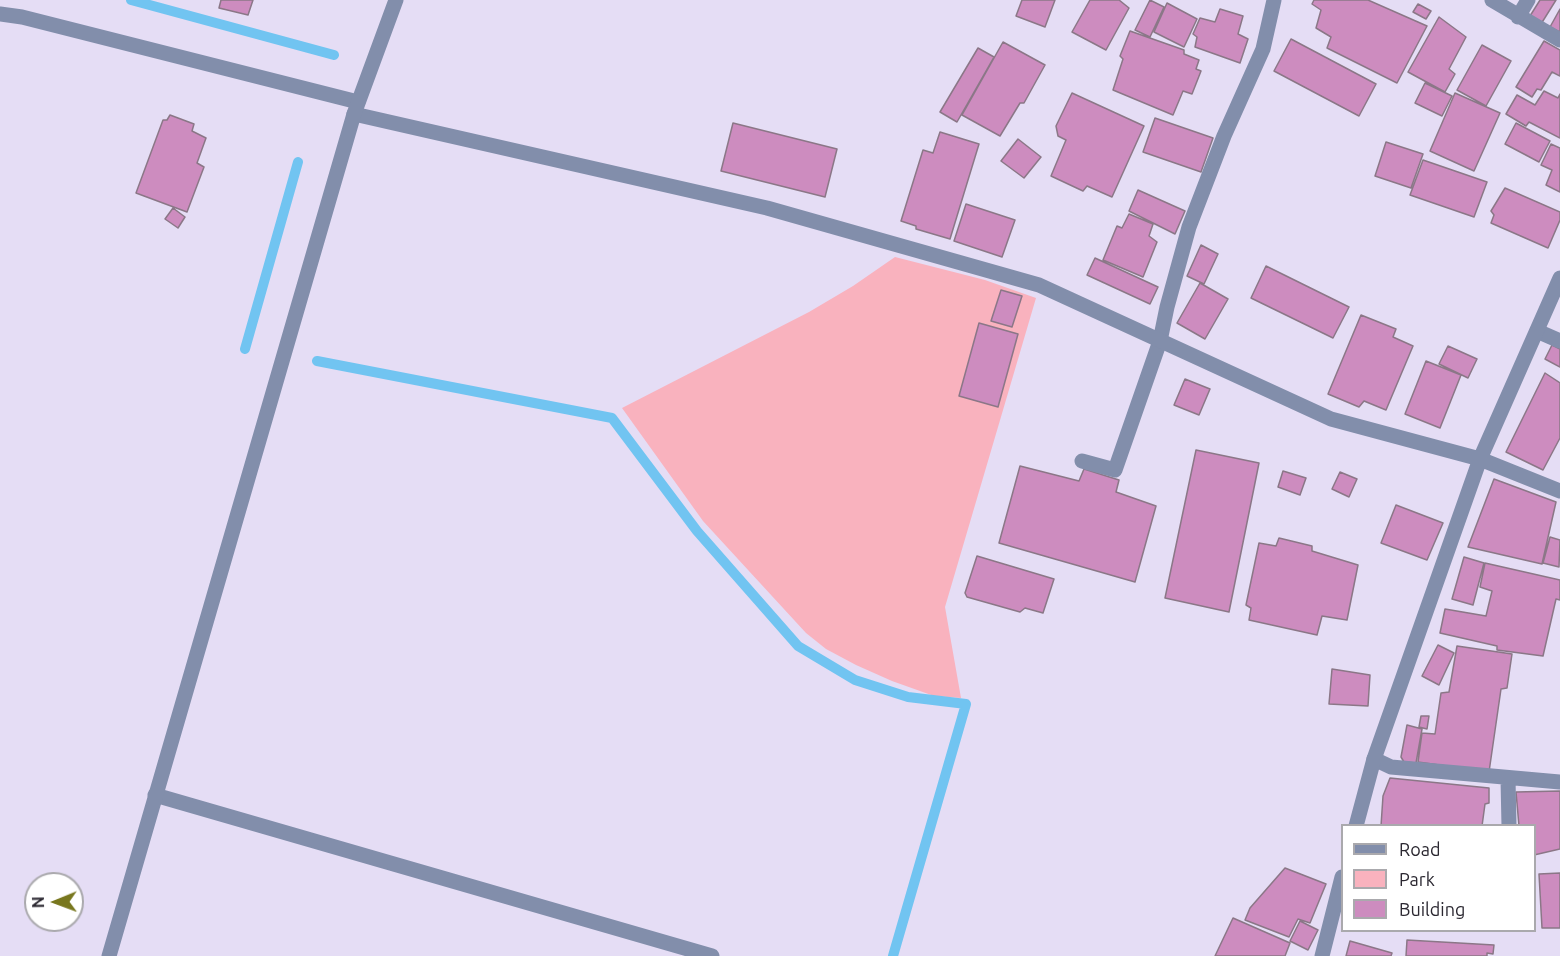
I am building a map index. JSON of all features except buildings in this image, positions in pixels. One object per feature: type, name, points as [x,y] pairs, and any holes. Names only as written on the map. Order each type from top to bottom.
[{"type":"street","points":[[109,956],[356,108],[396,0]]},
{"type":"street","points":[[1082,461],[1115,470],[1160,341],[1189,227],[1224,136],[1263,50],[1274,0]]},
{"type":"street","points":[[1492,0],[1560,40]]},
{"type":"street","points":[[1518,17],[1528,0]]},
{"type":"street","points":[[0,14],[34,20],[356,108],[801,218],[1039,285],[1331,419],[1480,459],[1560,490]]},
{"type":"street","points":[[1356,824],[1374,759],[1480,459],[1560,278]]},
{"type":"street","points":[[1537,331],[1560,341]]},
{"type":"street","points":[[1374,759],[1392,767],[1560,782]]},
{"type":"street","points":[[1508,779],[1509,824]]},
{"type":"street","points":[[155,795],[712,956]]},
{"type":"street","points":[[1322,956],[1341,881]]},
{"type":"green space","points":[[895,257],[985,280],[1036,298],[945,607],[961,698],[934,696],[892,681],[826,649],[806,633],[703,521],[622,408],[809,312],[853,286]]},
{"type":"waterway","points":[[131,0],[334,55]]},
{"type":"waterway","points":[[245,349],[298,162]]},
{"type":"waterway","points":[[317,361],[612,418],[697,531],[798,646],[855,680],[908,697],[966,704],[893,956]]}]
